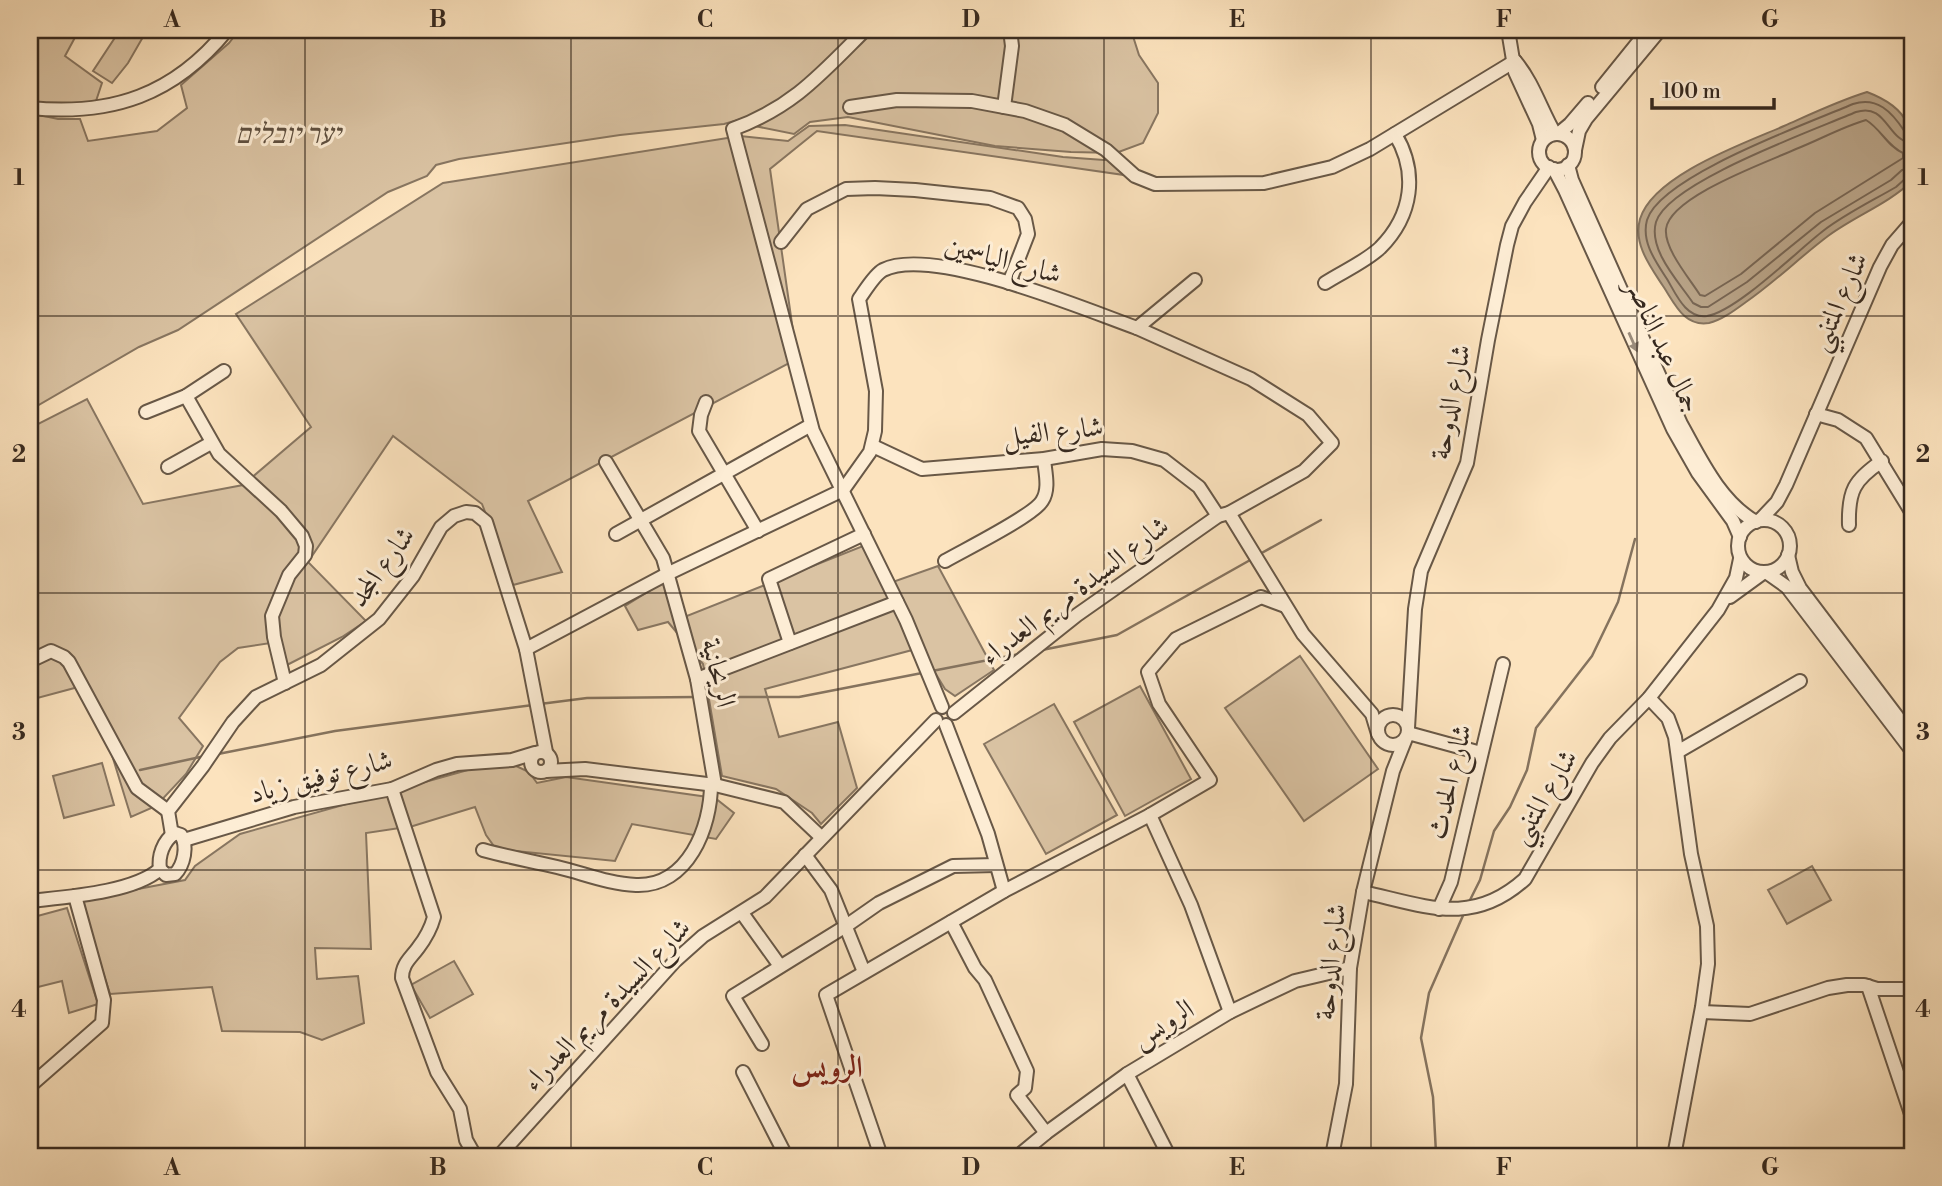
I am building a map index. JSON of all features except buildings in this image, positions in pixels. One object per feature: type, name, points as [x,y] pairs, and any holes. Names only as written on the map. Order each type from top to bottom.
[{"type":"street","points":[[30,108],[77,110],[131,101],[164,86],[181,74],[214,46],[225,30]]},
{"type":"street","points":[[865,30],[796,97],[767,115],[733,130],[811,425],[948,710]]},
{"type":"street","points":[[1508,30],[1515,61],[1525,72],[1552,136]]},
{"type":"street","points":[[1648,30],[1577,117],[1552,136],[1540,155],[1551,168],[1568,165],[1572,161],[1579,131],[1586,119],[1660,30]]},
{"type":"street","points":[[1004,107],[1013,31]]},
{"type":"street","points":[[850,107],[897,100],[972,101],[1025,111],[1065,125],[1106,149],[1135,176],[1155,184],[1167,186],[1264,183],[1332,167],[1370,149],[1515,61]]},
{"type":"street","points":[[1325,283],[1379,248],[1397,226],[1409,194],[1410,171],[1406,151],[1395,134]]},
{"type":"street","points":[[1552,136],[1570,140],[1575,150]]},
{"type":"street","name":"جمال عبد الناصر","points":[[1568,165],[1572,180],[1681,424],[1701,460],[1734,506],[1744,515],[1758,521]]},
{"type":"street","name":"جمال عبد الناصر","points":[[1551,168],[1565,190],[1672,429],[1698,473],[1733,521],[1740,537]]},
{"type":"street","name":"شارع الدوحة","points":[[1332,1156],[1346,1084],[1350,968],[1363,892],[1392,775],[1408,733],[1415,609],[1421,570],[1468,463],[1491,327],[1512,226],[1525,202],[1551,168]]},
{"type":"street","points":[[781,242],[807,209],[846,189],[888,188],[990,198],[1018,208],[1025,219],[1028,234],[1009,283]]},
{"type":"street","name":"شارع المتنبي","points":[[1786,485],[1880,267],[1892,246],[1912,222]]},
{"type":"street","name":"شارع الياسمين","points":[[843,491],[873,446],[876,391],[859,299],[881,270],[915,263],[948,267],[1009,283],[1137,328],[1251,379],[1308,415],[1332,443],[1304,471],[1223,514]]},
{"type":"street","points":[[1137,328],[1195,281]]},
{"type":"street","points":[[146,412],[186,396],[224,371]]},
{"type":"street","points":[[186,396],[211,443],[225,460],[281,511],[306,546],[305,555],[289,575],[272,616],[285,683]]},
{"type":"street","points":[[706,402],[699,431],[758,531]]},
{"type":"street","points":[[1816,414],[1838,420],[1866,438],[1912,513]]},
{"type":"street","points":[[616,534],[811,425]]},
{"type":"street","points":[[168,467],[211,443]]},
{"type":"street","name":"شارع الفيل","points":[[873,446],[922,469],[1044,458],[1102,449],[1132,451],[1164,460],[1199,487],[1223,514],[1315,650],[1365,704]]},
{"type":"street","points":[[945,561],[1007,526],[1042,502],[1047,487],[1044,458]]},
{"type":"street","points":[[1849,525],[1848,507],[1856,482],[1882,461]]},
{"type":"street","name":"الريحانية","points":[[483,850],[587,876],[636,885],[662,880],[691,855],[700,841],[711,804],[713,785],[697,679],[663,558],[606,462]]},
{"type":"street","points":[[1786,485],[1777,502],[1758,521],[1746,526],[1740,537],[1738,551],[1741,559],[1746,566],[1787,587],[1912,751]]},
{"type":"street","points":[[1718,610],[1737,591],[1764,573],[1780,568],[1788,555],[1790,545],[1784,530],[1782,509],[1786,485]]},
{"type":"street","points":[[526,649],[667,574],[843,491]]},
{"type":"street","name":"شارع المجد","points":[[168,811],[233,722],[256,697],[321,665],[379,619],[413,576],[441,527],[454,516],[466,512],[475,513],[486,522],[526,649],[544,754],[531,761],[541,771]]},
{"type":"street","name":"شارع السيدة مريم العدراء","points":[[499,1156],[675,961],[703,936],[765,897],[821,837],[941,723],[936,712],[948,710],[1077,615],[1223,514]]},
{"type":"street","points":[[1758,521],[1770,521],[1784,530]]},
{"type":"street","points":[[790,643],[769,579],[864,534]]},
{"type":"street","points":[[1788,555],[1791,572],[1800,589],[1912,736]]},
{"type":"street","points":[[1718,610],[1736,578],[1741,559]]},
{"type":"street","points":[[881,1156],[826,995],[1004,891],[1150,815],[1210,780],[1159,704],[1148,672],[1176,639],[1224,614],[1261,597],[1285,607]]},
{"type":"street","points":[[697,679],[897,602]]},
{"type":"street","name":"شارع المتنبي","points":[[1363,892],[1439,909],[1461,910],[1495,901],[1525,879],[1592,763],[1610,738],[1649,698],[1718,610]]},
{"type":"street","points":[[30,661],[51,651],[64,656],[137,788],[168,811],[178,838],[182,865],[170,875],[160,869]]},
{"type":"street","name":"شارع الحدث","points":[[1439,909],[1451,882],[1503,664]]},
{"type":"street","points":[[1679,751],[1800,681]]},
{"type":"street","name":"شارع الدوحة","points":[[1393,715],[1411,692]]},
{"type":"street","points":[[1649,698],[1671,724],[1679,751],[1690,854],[1707,926],[1708,964],[1702,1012],[1674,1156]]},
{"type":"street","points":[[1365,704],[1393,715],[1405,720],[1408,733],[1403,742],[1393,746],[1383,743],[1379,736],[1381,720],[1393,715]]},
{"type":"street","points":[[1365,704],[1372,714],[1389,758],[1392,775]]},
{"type":"street","points":[[941,723],[988,834],[1004,891]]},
{"type":"street","points":[[1408,733],[1481,753]]},
{"type":"street","points":[[544,754],[585,769]]},
{"type":"street","points":[[541,771],[551,767],[544,754]]},
{"type":"street","name":"شارع توفيق زياد","points":[[178,838],[294,807],[392,789],[457,764],[512,760],[544,754]]},
{"type":"street","points":[[512,760],[541,771],[585,769],[713,785],[784,802],[821,837]]},
{"type":"street","points":[[392,789],[434,917],[424,939],[402,969],[402,978],[438,1072],[460,1109],[466,1140],[475,1156]]},
{"type":"street","points":[[1150,815],[1191,905],[1230,1012]]},
{"type":"street","points":[[160,869],[163,846],[178,838]]},
{"type":"street","points":[[805,855],[831,890],[864,972]]},
{"type":"street","points":[[762,1044],[733,996],[879,903],[953,866],[996,865]]},
{"type":"street","points":[[30,901],[75,896],[130,885],[160,869]]},
{"type":"street","points":[[30,1086],[102,1023],[104,1000],[75,896]]},
{"type":"street","points":[[742,913],[780,966]]},
{"type":"street","points":[[951,922],[975,968],[985,981],[1027,1071],[1025,1088],[1017,1095],[1046,1133]]},
{"type":"street","name":"الرويس","points":[[1018,1156],[1127,1074],[1230,1012],[1295,981],[1350,968]]},
{"type":"street","points":[[1702,1012],[1750,1014],[1828,988],[1847,985],[1877,989],[1912,989]]},
{"type":"street","points":[[1868,986],[1912,1117]]},
{"type":"street","points":[[743,1072],[786,1156]]},
{"type":"street","points":[[1127,1074],[1169,1156]]},
{"type":"street","points":[[1895,1156],[1912,1154]]},
{"type":"green space","points":[[30,30],[79,30],[65,56],[102,83],[96,101],[80,105],[30,103]]},
{"type":"green space","points":[[120,30],[147,30],[128,63],[112,83],[93,71]]},
{"type":"green space","name":"יער יובלים","points":[[239,30],[1131,30],[1139,55],[1158,83],[1158,113],[1143,143],[1116,153],[995,146],[848,117],[810,122],[794,134],[750,125],[745,118],[724,124],[620,135],[459,159],[436,165],[427,176],[388,192],[178,330],[139,347],[30,410],[30,113],[58,119],[80,119],[88,141],[157,131],[187,108],[181,85],[229,43]]},
{"type":"green space","points":[[845,125],[1063,157],[1104,160],[1123,158],[1124,175],[817,131],[770,169],[797,359],[528,501],[562,572],[513,585],[482,504],[393,436],[308,562],[366,621],[342,637],[285,666],[277,642],[238,648],[220,662],[179,718],[203,746],[186,774],[156,806],[131,817],[108,742],[82,686],[30,700],[30,428],[87,399],[143,504],[243,485],[311,427],[236,314],[443,183],[740,136],[788,141],[809,126]]},
{"type":"green space","points":[[873,542],[890,583],[938,566],[994,670],[955,696],[945,689],[920,648],[765,689],[779,737],[838,722],[857,788],[821,824],[812,813],[776,789],[722,776],[703,664],[668,622],[638,630],[625,606],[667,580],[682,618]]},
{"type":"green space","points":[[1300,656],[1378,769],[1304,821],[1225,708]]},
{"type":"green space","points":[[1140,686],[1191,779],[1125,816],[1074,722]]},
{"type":"green space","points":[[1054,704],[1117,815],[1046,854],[984,744]]},
{"type":"green space","points":[[102,763],[114,805],[64,818],[53,776]]},
{"type":"green space","points":[[514,765],[529,772],[537,783],[566,777],[715,798],[734,813],[716,839],[632,824],[615,861],[496,849],[486,835],[475,807],[413,826],[366,833],[371,949],[315,948],[317,979],[358,976],[364,1023],[322,1040],[300,1032],[222,1031],[212,987],[110,994],[80,900],[185,880],[195,866],[240,834],[482,766]]},
{"type":"green space","points":[[1812,866],[1831,900],[1787,924],[1768,890]]},
{"type":"green space","points":[[67,908],[98,1004],[69,1013],[62,981],[30,989],[30,918]]},
{"type":"green space","points":[[454,961],[473,994],[430,1018],[411,985]]},
{"type":"water","points":[[1867,92],[1895,107],[1903,116],[1911,138],[1912,181],[1893,196],[1828,236],[1767,286],[1719,320],[1700,323],[1687,318],[1676,307],[1653,271],[1641,246],[1638,228],[1648,203],[1662,188],[1702,162]]},
{"type":"waterway","points":[[1258,555],[1321,520]]},
{"type":"waterway","points":[[1469,902],[1480,880],[1494,831],[1510,807],[1527,770],[1536,728],[1592,656],[1618,602],[1635,539]]},
{"type":"waterway","points":[[1042,650],[1117,635],[1252,559]]},
{"type":"waterway","points":[[932,671],[1019,654]]},
{"type":"waterway","points":[[704,697],[799,697],[922,673]]},
{"type":"waterway","points":[[540,704],[587,698],[697,697]]},
{"type":"waterway","points":[[218,754],[335,731],[533,705]]},
{"type":"waterway","points":[[140,770],[205,756]]},
{"type":"waterway","points":[[1433,1156],[1436,1153],[1433,1097],[1421,1038],[1429,993],[1465,911]]},
{"type":"district","name":"الرويس","points":[[827,1068]]}]
